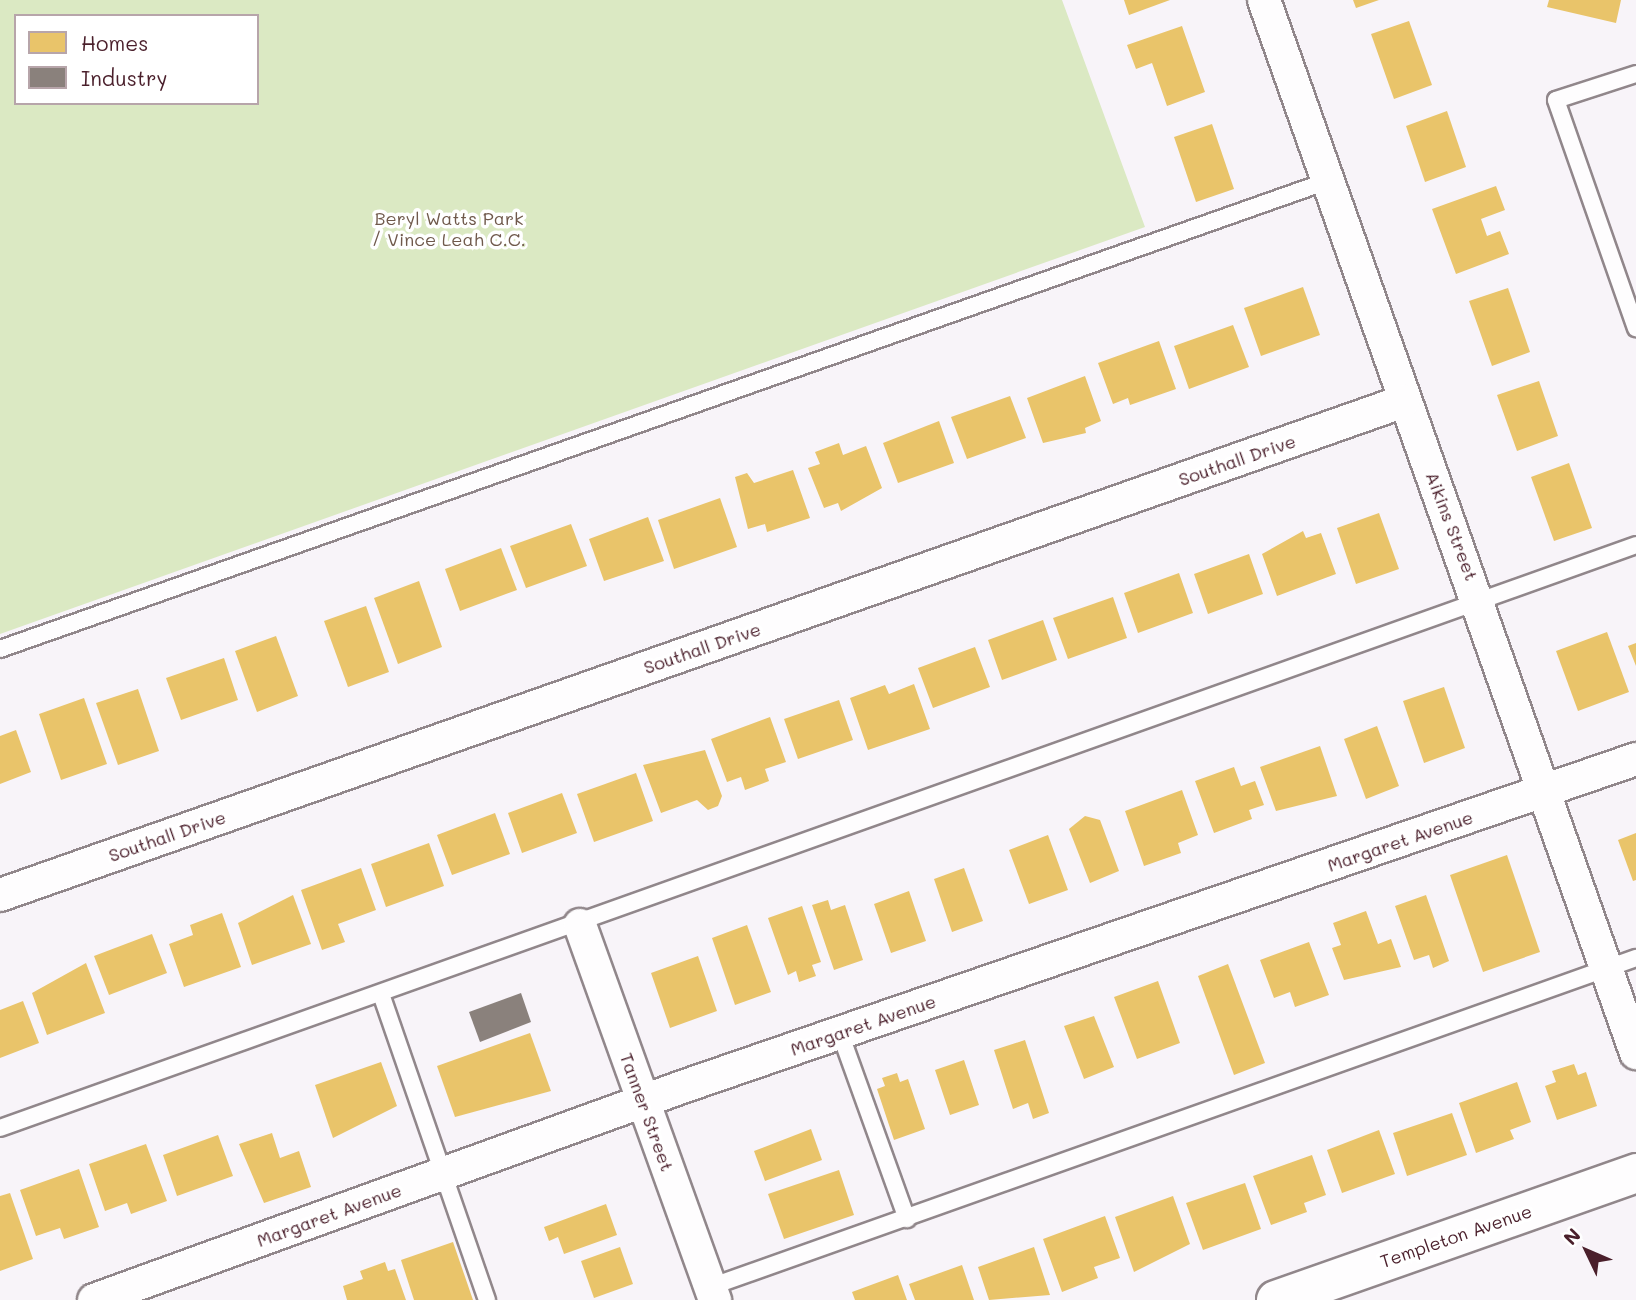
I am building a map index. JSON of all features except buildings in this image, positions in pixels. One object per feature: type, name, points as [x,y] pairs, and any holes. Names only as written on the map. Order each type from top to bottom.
[{"type":"street","name":"Aikins Street","points":[[1264,0],[1330,180],[1404,401],[1480,600],[1636,1053]]},
{"type":"street","name":"Southall Drive","points":[[0,895],[1404,401]]},
{"type":"street","name":"Margaret Avenue","points":[[94,1300],[643,1102],[1636,759]]},
{"type":"street","name":"Tanner Street","points":[[580,925],[713,1293]]},
{"type":"street","name":"Templeton Avenue","points":[[1276,1300],[1636,1173]]},
{"type":"lane","points":[[1636,74],[1556,100],[1636,328]]},
{"type":"lane","points":[[0,649],[1330,180]]},
{"type":"lane","points":[[0,1128],[580,925],[1636,545]]},
{"type":"lane","points":[[713,1293],[907,1219],[1636,958]]},
{"type":"lane","points":[[382,994],[487,1300]]},
{"type":"lane","points":[[840,1033],[907,1219]]},
{"type":"green space","name":"Beryl Watts Park / Vince Leah C.C.","points":[[0,0],[1062,0],[1145,227],[0,634]]}]
